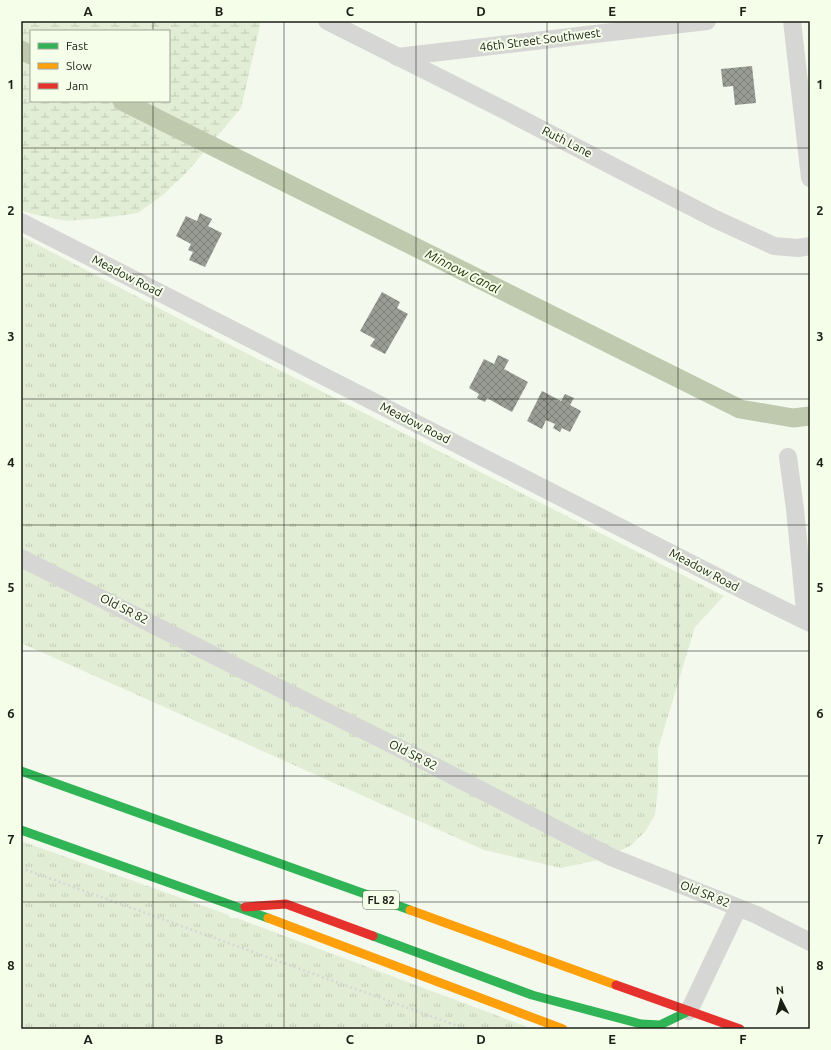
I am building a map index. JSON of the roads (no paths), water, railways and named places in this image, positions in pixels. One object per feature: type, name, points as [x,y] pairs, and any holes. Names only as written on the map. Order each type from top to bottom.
[{"type":"highway","name":"FL 82","points":[[21,771],[740,1029]]},
{"type":"highway","points":[[21,830],[238,907],[563,1029]]},
{"type":"highway","points":[[238,907],[286,904],[532,995],[642,1024],[660,1025],[689,1011]]},
{"type":"street","name":"Ruth Lane","points":[[327,21],[515,115],[715,219],[774,246],[798,248],[810,246]]},
{"type":"street","name":"46th Street Southwest","points":[[397,56],[707,21]]},
{"type":"street","points":[[792,21],[810,178]]},
{"type":"street","name":"Meadow Road","points":[[21,222],[808,622]]},
{"type":"street","points":[[788,458],[808,622]]},
{"type":"street","name":"Old SR 82","points":[[21,558],[401,749],[611,857],[757,915],[810,942]]},
{"type":"street","points":[[689,1011],[738,908]]},
{"type":"waterway","name":"Minnow Canal","points":[[21,50],[30,54]]},
{"type":"waterway","name":"Minnow Canal","points":[[124,102],[740,409],[793,418],[810,416]]}]
